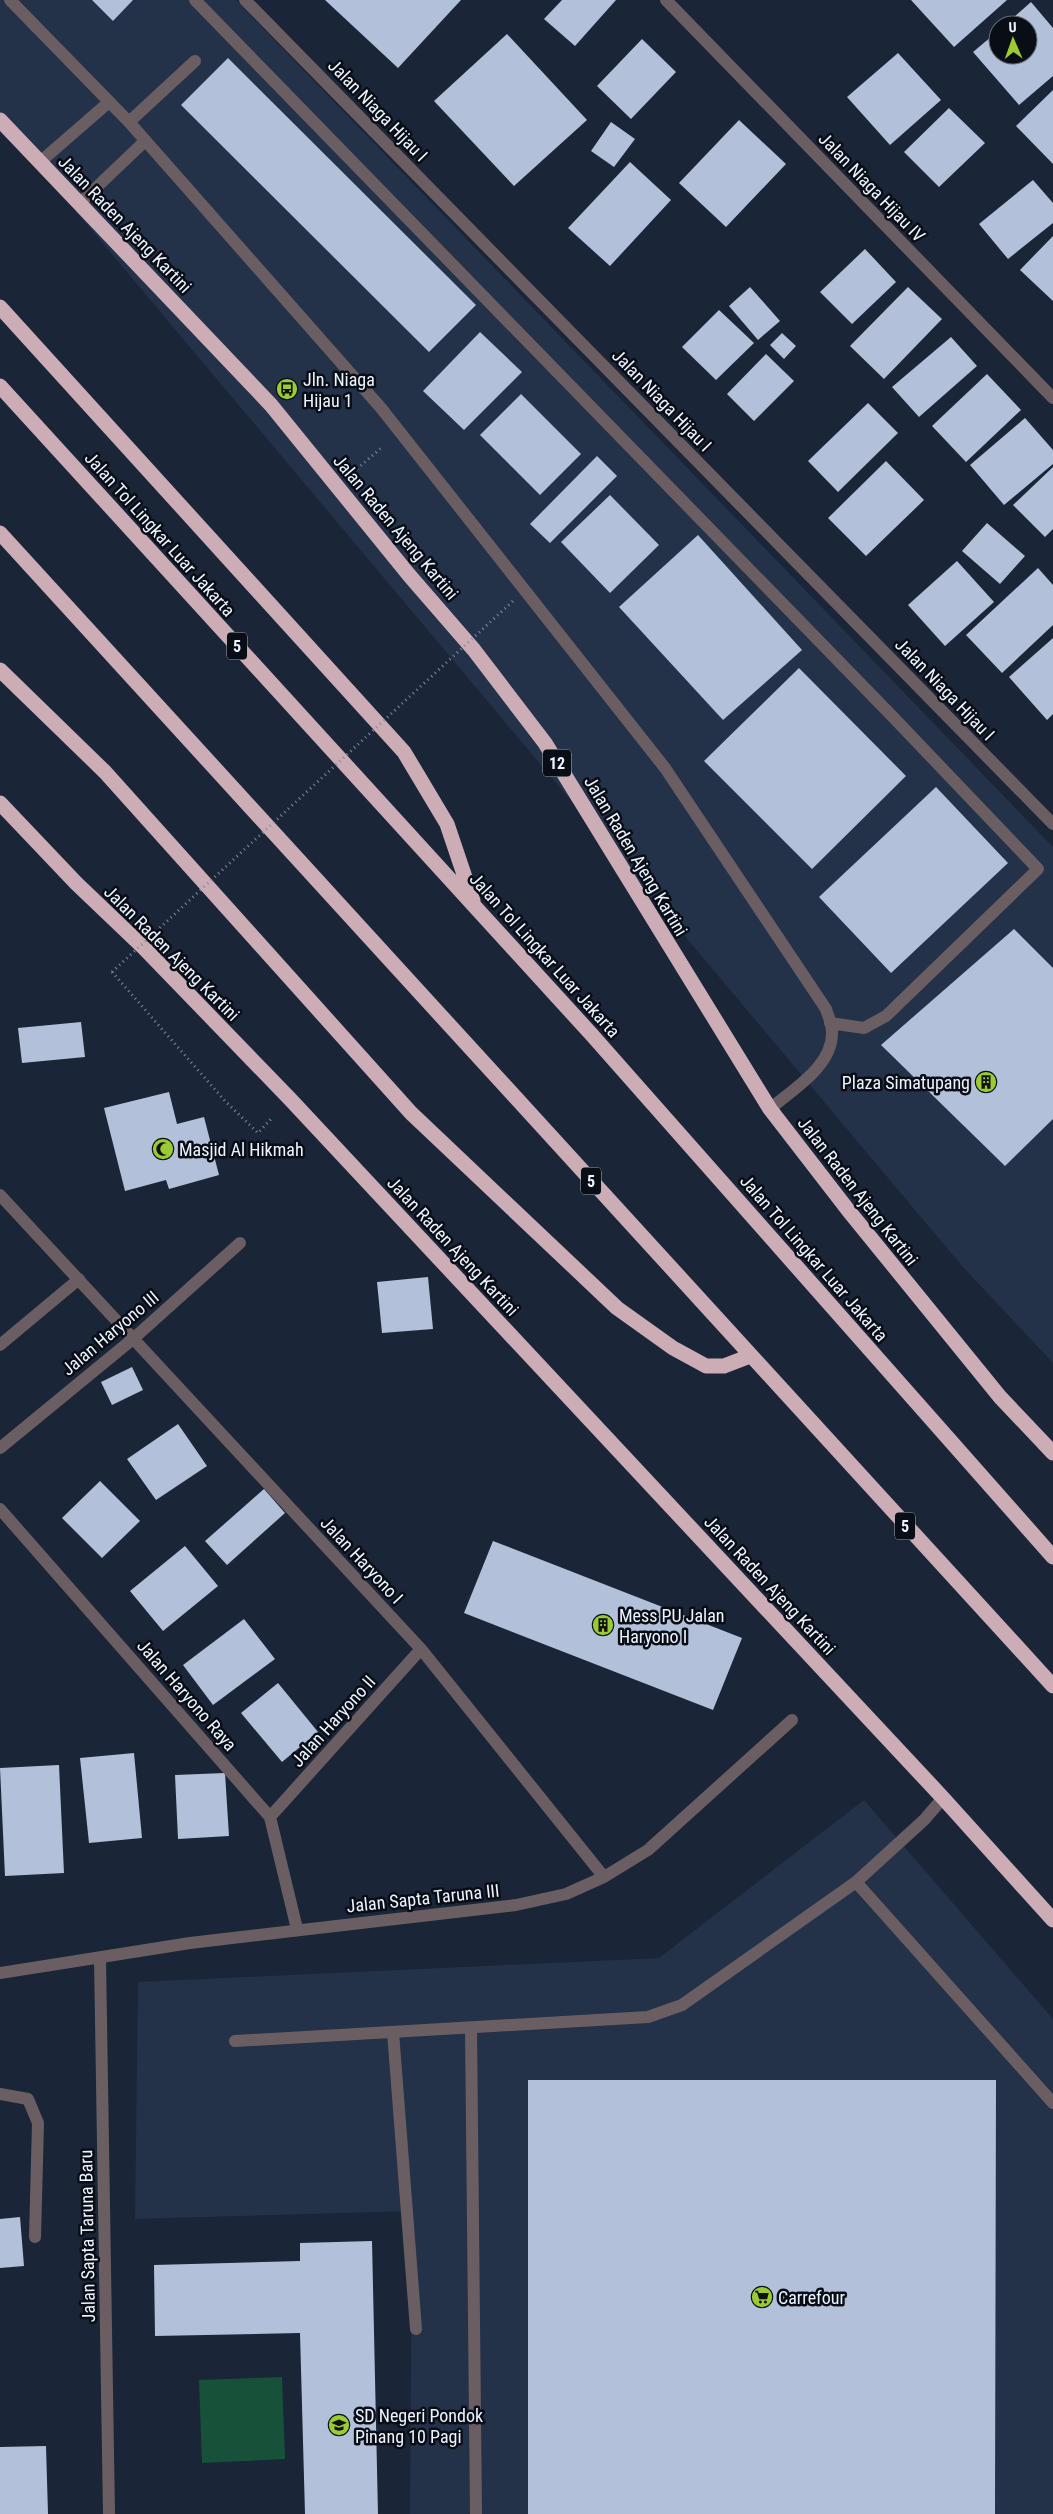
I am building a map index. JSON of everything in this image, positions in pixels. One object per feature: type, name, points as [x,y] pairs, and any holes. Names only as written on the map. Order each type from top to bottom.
[{"type":"highway","name":"Jalan Raden Ajeng Kartini","points":[[0,120],[271,405],[474,650],[545,743],[770,1110],[848,1210],[1000,1397],[1053,1453]]},
{"type":"highway","points":[[0,307],[404,752],[447,824],[475,906]]},
{"type":"highway","name":"Jalan Tol Lingkar Luar Jakarta","points":[[0,386],[475,906],[1053,1557]]},
{"type":"highway","name":"5","points":[[0,533],[1053,1686]]},
{"type":"highway","points":[[0,670],[105,772],[411,1113],[617,1308],[672,1348],[706,1366],[724,1366],[755,1361]]},
{"type":"highway","name":"Jalan Raden Ajeng Kartini","points":[[0,804],[76,883],[143,947],[290,1099],[943,1798],[1053,1920]]},
{"type":"street","points":[[10,0],[129,122],[381,408],[665,768],[826,1009],[832,1032],[828,1055],[770,1110]]},
{"type":"street","points":[[195,0],[894,717],[1038,869],[886,1016],[864,1028],[830,1023]]},
{"type":"street","name":"Jalan Niaga Hijau I","points":[[245,0],[1053,824]]},
{"type":"street","name":"Jalan Niaga Hijau IV","points":[[666,0],[1053,398]]},
{"type":"street","points":[[129,122],[195,62]]},
{"type":"street","points":[[40,162],[109,102]]},
{"type":"street","points":[[80,204],[145,141]]},
{"type":"street","name":"Jalan Haryono I","points":[[0,1195],[421,1649],[604,1878]]},
{"type":"street","name":"Jalan Haryono III","points":[[0,1448],[134,1338],[240,1244]]},
{"type":"street","points":[[0,1345],[79,1279]]},
{"type":"street","name":"Jalan Haryono Raya","points":[[0,1509],[270,1817],[297,1929]]},
{"type":"street","name":"Jalan Haryono II","points":[[270,1817],[421,1649]]},
{"type":"street","name":"Jalan Sapta Taruna III","points":[[0,1973],[297,1929],[516,1905],[566,1894],[604,1878],[648,1850],[792,1720]]},
{"type":"street","points":[[234,2041],[648,2017],[682,2005],[856,1882],[924,1820],[943,1798]]},
{"type":"street","points":[[856,1882],[1053,2103]]},
{"type":"street","name":"Jalan Sapta Taruna Baru","points":[[100,1958],[109,2514]]},
{"type":"street","points":[[471,2028],[476,2514]]},
{"type":"street","points":[[394,2032],[416,2329]]},
{"type":"street","points":[[0,2094],[28,2099],[38,2123],[35,2237]]},
{"type":"path","points":[[337,486],[381,448],[388,455]]},
{"type":"path","points":[[290,1099],[258,1133],[225,1101],[112,972],[513,601]]},
{"type":"shaded area","points":[[0,0],[236,0],[1053,847],[1053,1363],[962,1266],[0,121]]},
{"type":"shaded area","points":[[864,1800],[1053,2019],[1053,2514],[410,2514],[412,2211],[135,2219],[138,1982],[659,1958]]},
{"type":"green space","points":[[282,2377],[285,2459],[202,2463],[199,2380]]},
{"type":"building","points":[[92,0],[133,0],[113,21]]},
{"type":"building","points":[[325,0],[461,0],[398,68]]},
{"type":"building","points":[[562,0],[616,0],[575,46],[544,19]]},
{"type":"building","points":[[911,0],[1007,0],[988,15],[954,47]]},
{"type":"building","points":[[1031,2],[1053,28],[1053,76],[1019,105],[973,52],[988,39],[988,65],[1038,65],[1038,15],[1016,15]]},
{"type":"building","points":[[507,34],[587,120],[514,186],[434,101]]},
{"type":"building","points":[[642,39],[676,72],[631,119],[597,86]]},
{"type":"building","points":[[898,53],[941,100],[890,145],[847,97]]},
{"type":"building","points":[[228,58],[476,305],[429,352],[181,105]]},
{"type":"building","points":[[1053,90],[1053,164],[1016,126]]},
{"type":"building","points":[[949,108],[985,143],[939,187],[904,152]]},
{"type":"building","points":[[739,120],[786,164],[726,227],[679,183]]},
{"type":"building","points":[[611,122],[635,139],[614,167],[591,151]]},
{"type":"building","points":[[630,162],[671,200],[610,266],[568,228]]},
{"type":"building","points":[[1033,180],[1053,203],[1053,223],[1008,259],[979,224]]},
{"type":"building","points":[[1053,236],[1053,301],[1020,270]]},
{"type":"building","points":[[865,249],[896,282],[852,324],[820,292]]},
{"type":"building","points":[[750,287],[780,321],[758,340],[729,306]]},
{"type":"building","points":[[908,287],[942,319],[884,379],[850,346]]},
{"type":"building","points":[[719,310],[754,343],[716,380],[682,347]]},
{"type":"building","points":[[480,332],[522,372],[464,430],[423,391]]},
{"type":"building","points":[[782,333],[796,346],[784,359],[770,345]]},
{"type":"building","points":[[951,337],[977,366],[919,417],[892,387]]},
{"type":"building","points":[[766,354],[794,381],[754,421],[727,394]]},
{"type":"building","points":[[987,374],[1021,410],[966,462],[932,426]]},
{"type":"building","points":[[521,394],[581,454],[540,495],[480,435]]},
{"type":"building","points":[[868,403],[898,433],[838,492],[808,461]]},
{"type":"building","points":[[1025,418],[1053,450],[1053,464],[1004,505],[970,465]]},
{"type":"building","points":[[597,456],[617,476],[550,543],[530,524]]},
{"type":"building","points":[[886,461],[924,500],[866,556],[828,518]]},
{"type":"building","points":[[1053,467],[1053,529],[1045,537],[1013,505]]},
{"type":"building","points":[[610,495],[659,545],[610,593],[561,542]]},
{"type":"building","points":[[987,523],[1025,556],[1000,584],[962,551]]},
{"type":"building","points":[[698,535],[802,650],[723,720],[619,607]]},
{"type":"building","points":[[957,561],[994,602],[945,646],[908,605]]},
{"type":"building","points":[[1038,568],[1053,585],[1053,625],[1002,673],[966,635]]},
{"type":"building","points":[[1053,638],[1053,714],[1047,720],[1009,677]]},
{"type":"building","points":[[799,668],[906,776],[812,869],[704,761]]},
{"type":"building","points":[[936,787],[1008,863],[891,973],[819,897]]},
{"type":"building","name":"Plaza Simatupang","points":[[1014,929],[1053,968],[1053,1119],[1005,1166],[881,1045]]},
{"type":"building","points":[[81,1022],[85,1057],[22,1063],[18,1028]]},
{"type":"building","name":"Masjid Al Hikmah","points":[[169,1092],[177,1124],[204,1117],[219,1175],[169,1189],[166,1180],[125,1191],[104,1108]]},
{"type":"building","points":[[428,1277],[433,1329],[382,1333],[377,1282]]},
{"type":"building","points":[[132,1367],[143,1390],[112,1405],[101,1382]]},
{"type":"building","points":[[178,1424],[207,1466],[156,1500],[127,1459]]},
{"type":"building","points":[[100,1481],[140,1521],[102,1558],[62,1518]]},
{"type":"building","points":[[264,1489],[285,1513],[227,1565],[205,1541]]},
{"type":"building","name":"Mess PU Jalan Haryono I","points":[[493,1541],[742,1638],[713,1710],[464,1613]]},
{"type":"building","points":[[185,1546],[218,1586],[163,1631],[130,1591]]},
{"type":"building","points":[[244,1619],[275,1659],[213,1705],[183,1665]]},
{"type":"building","points":[[278,1683],[318,1732],[282,1762],[241,1713]]},
{"type":"building","points":[[134,1753],[142,1838],[89,1843],[80,1758]]},
{"type":"building","points":[[59,1765],[64,1873],[5,1876],[0,1768]]},
{"type":"building","points":[[225,1773],[229,1836],[178,1839],[175,1775]]},
{"type":"building","name":"Carrefour","points":[[528,2080],[996,2080],[995,2514],[528,2514]]},
{"type":"building","points":[[20,2217],[24,2266],[0,2268],[0,2219]]},
{"type":"building","name":"SD Negeri Pondok Pinang 10 Pagi","points":[[372,2241],[378,2514],[305,2514],[300,2333],[155,2336],[154,2265],[300,2261],[300,2243]]},
{"type":"building","points":[[46,2446],[48,2514],[0,2514],[0,2447]]},
{"type":"place","name":"Jln. Niaga Hijau 1","points":[[287,389]]},
{"type":"place","name":"Plaza Simatupang","points":[[986,1082]]},
{"type":"place","name":"Masjid Al Hikmah","points":[[163,1149]]},
{"type":"place","name":"Mess PU Jalan Haryono I","points":[[603,1625]]},
{"type":"place","name":"Carrefour","points":[[762,2297]]},
{"type":"place","name":"SD Negeri Pondok Pinang 10 Pagi","points":[[339,2425]]}]
